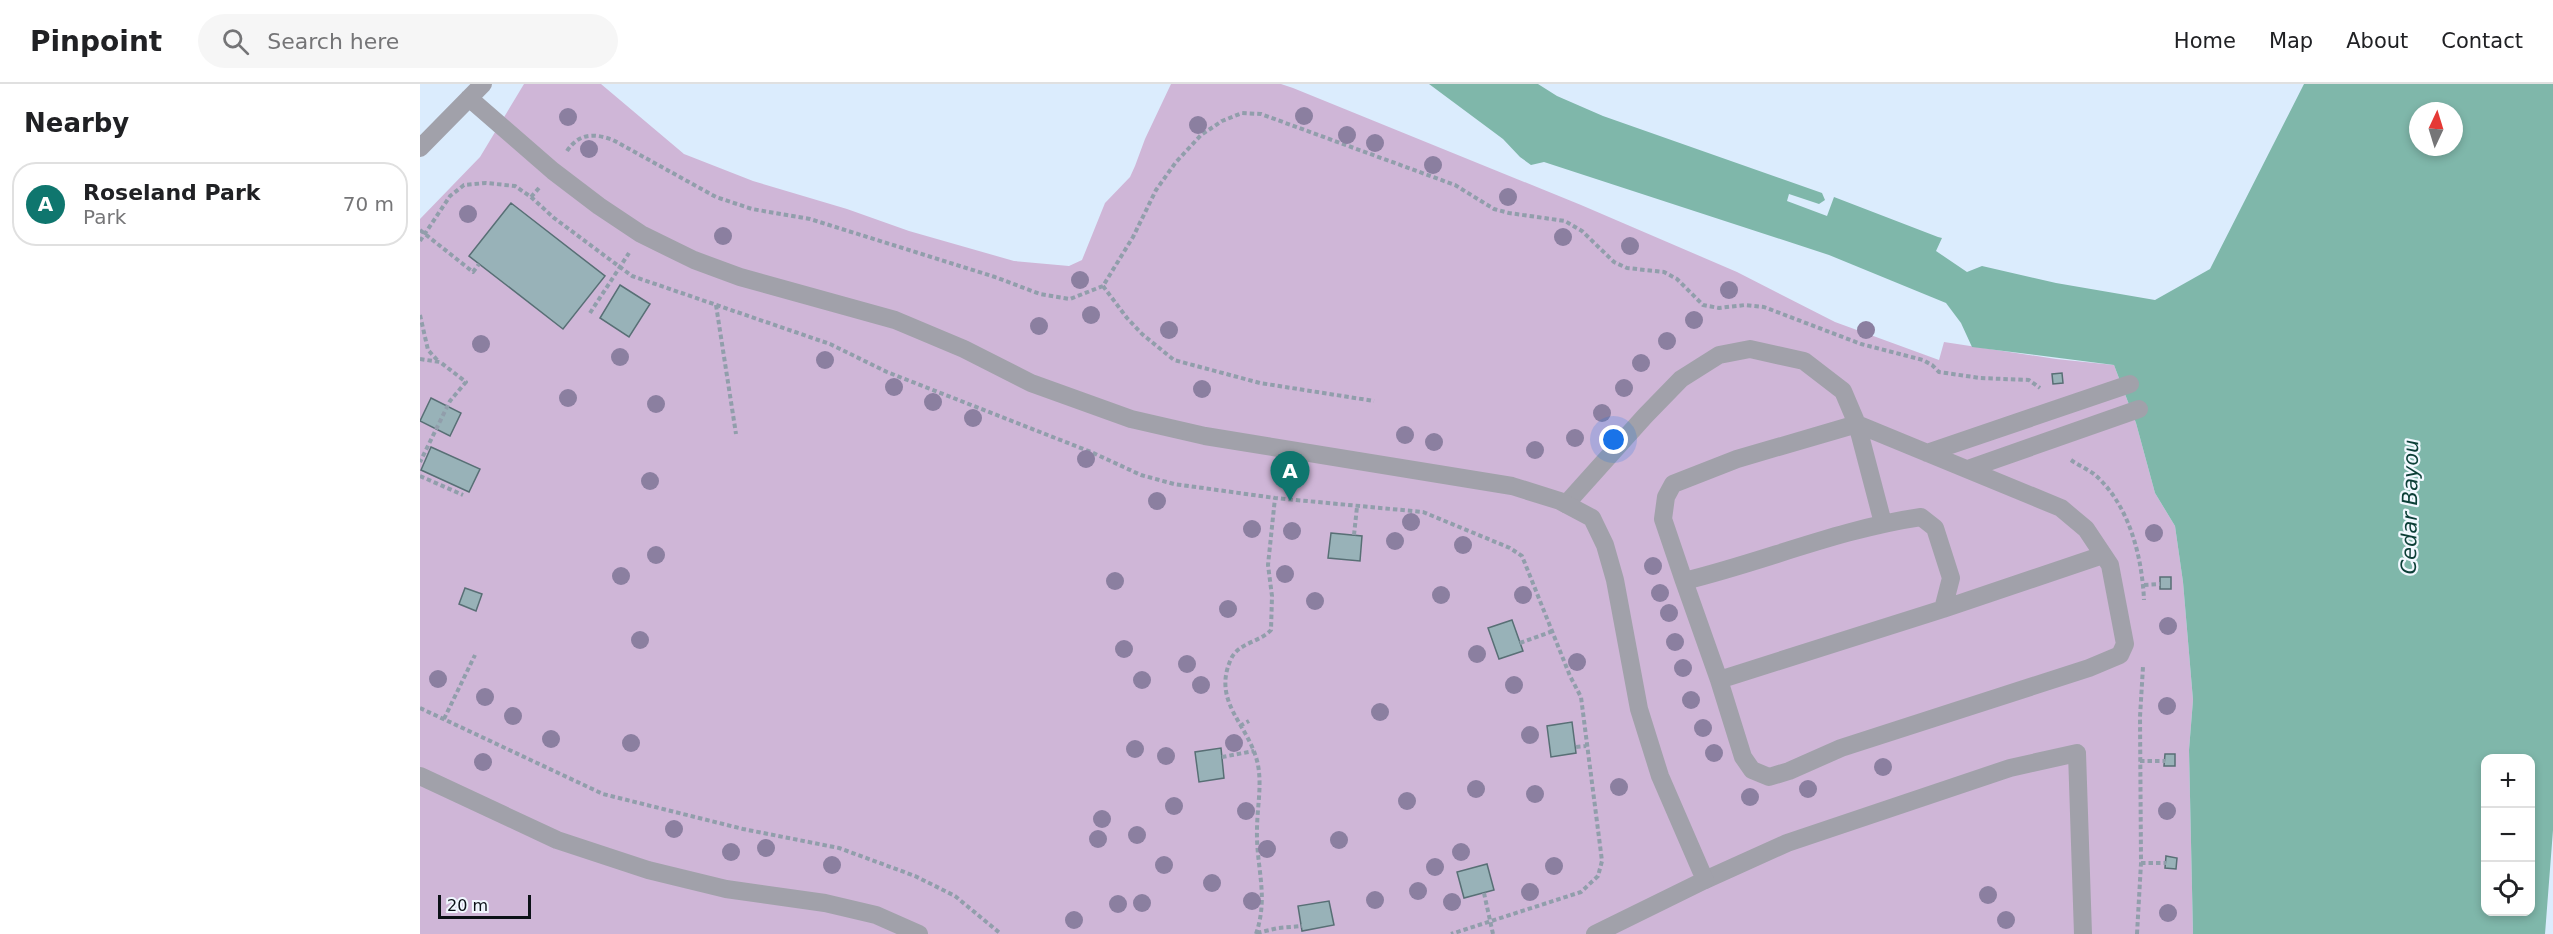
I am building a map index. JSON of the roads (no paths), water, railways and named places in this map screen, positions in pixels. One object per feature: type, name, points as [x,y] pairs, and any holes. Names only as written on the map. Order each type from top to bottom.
[{"type":"street","points":[[420,148],[483,84]]},
{"type":"street","points":[[469,98],[553,171],[599,206],[641,234],[694,260],[740,277],[896,320],[964,349],[1031,383],[1131,419],[1205,436],[1512,486],[1566,504],[1592,519],[1605,545],[1614,580],[1639,709],[1660,776],[1705,880]]},
{"type":"street","points":[[1566,504],[1645,416],[1681,380],[1719,355],[1750,349],[1804,362],[1843,391],[1857,424],[1883,523]]},
{"type":"street","points":[[1928,453],[2130,384]]},
{"type":"street","points":[[1968,469],[2139,409]]},
{"type":"street","points":[[1857,424],[1928,453],[2061,507],[2086,528],[2110,565],[2125,644],[2120,655],[2078,672],[1841,748],[1789,771],[1769,777],[1752,770],[1743,757],[1663,519],[1666,496],[1673,484],[1737,459],[1857,424]]},
{"type":"street","points":[[1683,581],[1730,570],[1883,523],[1921,518],[1935,528],[1951,578],[1943,609]]},
{"type":"street","points":[[1719,680],[1943,609],[2103,555]]},
{"type":"street","points":[[1595,934],[1786,843],[2010,768],[2077,753],[2083,934]]},
{"type":"street","points":[[420,776],[557,840],[637,866],[726,888],[825,903],[876,915],[919,934]]},
{"type":"water","name":"Cedar Bayou","points":[[1429,84],[1538,84],[1557,96],[1603,116],[1822,193],[1825,200],[1819,204],[1789,194],[1787,201],[1827,216],[1834,197],[1942,238],[1936,251],[1967,272],[1982,266],[2056,283],[2155,300],[2210,269],[2304,84],[2553,84],[2553,830],[2545,934],[2193,934],[2189,750],[2193,700],[2183,582],[2175,526],[2155,493],[2136,423],[2114,365],[1972,347],[1961,323],[1946,303],[1829,255],[1544,162],[1531,165],[1503,139]]},
{"type":"place","name":"Roseland Park","points":[[1290,501]]}]
